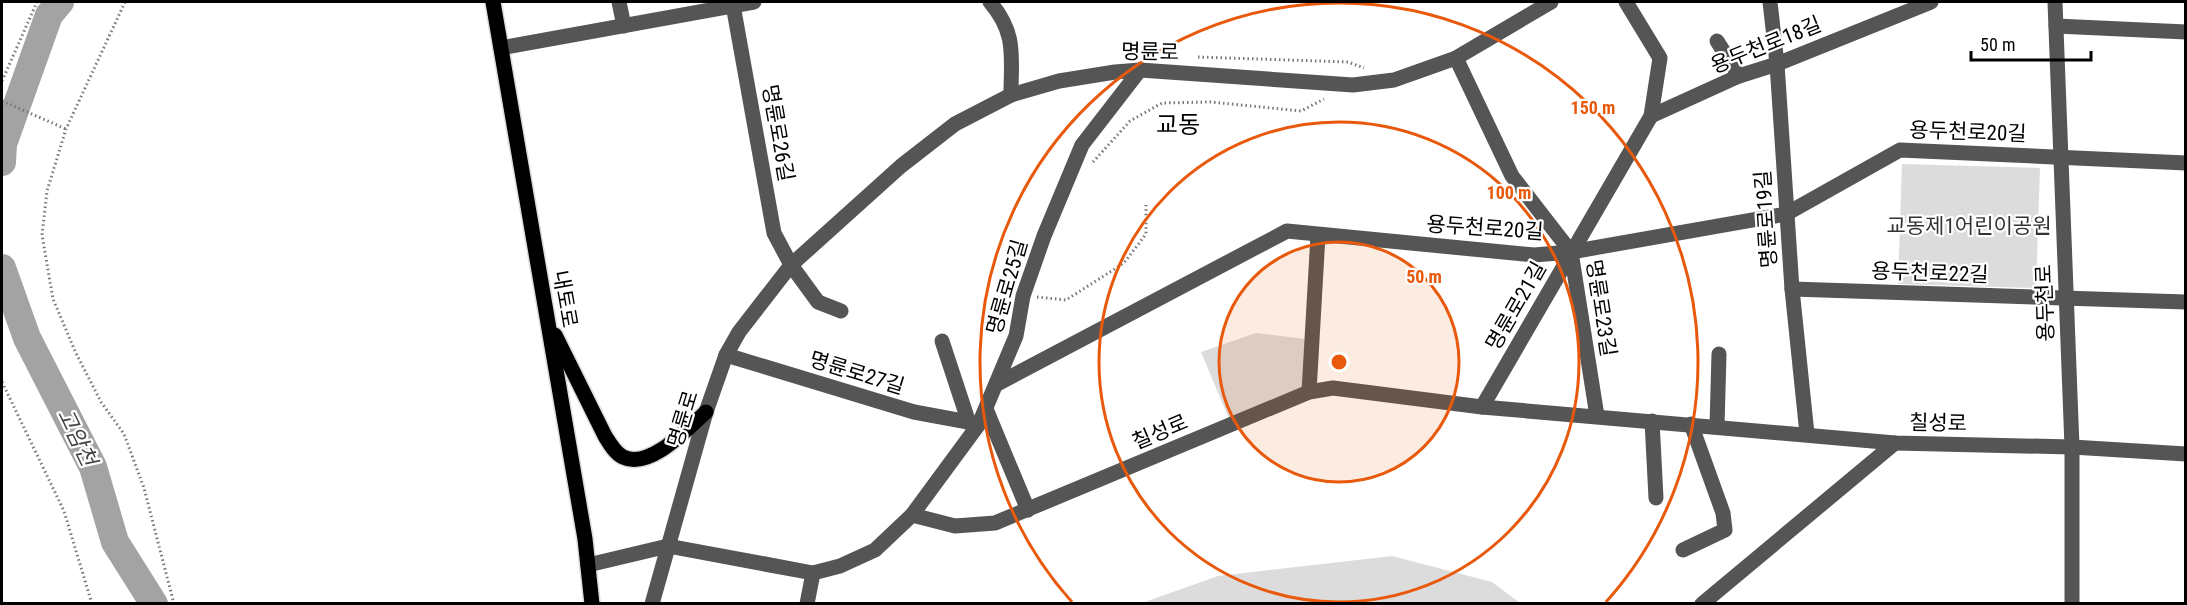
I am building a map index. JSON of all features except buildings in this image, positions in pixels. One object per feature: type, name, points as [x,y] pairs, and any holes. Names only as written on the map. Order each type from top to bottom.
[{"type":"main road","name":"내토로","points":[[493,2],[547,317],[592,603]]},
{"type":"main road","points":[[547,317],[605,436],[613,449],[622,457],[632,460],[644,458],[664,449],[706,412]]},
{"type":"street","points":[[620,2],[624,26]]},
{"type":"street","points":[[501,48],[754,2]]},
{"type":"street","points":[[990,2],[1006,24],[1010,35],[1011,95]]},
{"type":"street","name":"명륜로","points":[[652,603],[706,412],[726,355],[739,332],[791,265],[930,142],[955,124],[1011,95],[1059,81],[1115,72],[1140,70],[1353,85],[1394,80],[1456,58],[1551,2]]},
{"type":"street","name":"명륜로21길","points":[[1482,407],[1651,116],[1660,58],[1626,2]]},
{"type":"street","name":"명륜로19길","points":[[1770,2],[1777,64],[1792,289],[1807,434]]},
{"type":"street","name":"용두천로18길","points":[[1651,116],[1739,76],[1777,64],[1908,5],[1931,2]]},
{"type":"street","name":"용두천로","points":[[2055,2],[2072,447],[2072,603]]},
{"type":"street","name":"명륜로26길","points":[[733,5],[774,233],[791,265]]},
{"type":"street","points":[[2056,26],[2186,32]]},
{"type":"street","points":[[1717,41],[1739,76]]},
{"type":"street","name":"명륜로23길","points":[[1456,58],[1512,176],[1571,252],[1597,416]]},
{"type":"street","name":"명륜로25길","points":[[912,515],[986,409],[1016,336],[1023,296],[1044,236],[1082,145],[1140,70]]},
{"type":"street","name":"용두천로20길","points":[[997,384],[1287,231],[1534,255],[1571,252],[1786,214],[1900,150],[2186,163]]},
{"type":"street","points":[[1309,392],[1318,235]]},
{"type":"street","points":[[791,265],[818,302],[841,311]]},
{"type":"street","name":"용두천로22길","points":[[1792,289],[2186,302]]},
{"type":"street","points":[[942,341],[974,424]]},
{"type":"street","points":[[1717,426],[1719,354]]},
{"type":"street","name":"명륜로27길","points":[[726,355],[914,412],[974,424]]},
{"type":"street","name":"칠성로","points":[[912,515],[955,526],[994,523],[1309,392],[1333,388],[1482,407],[1895,443],[2072,447],[2186,454]]},
{"type":"street","points":[[986,409],[1028,510]]},
{"type":"street","points":[[1652,421],[1656,498]]},
{"type":"street","points":[[1683,550],[1725,530],[1723,513],[1691,424]]},
{"type":"street","points":[[1702,603],[1895,443]]},
{"type":"street","points":[[588,566],[668,546],[813,573],[840,566],[876,550],[912,515]]},
{"type":"street","points":[[807,603],[813,573]]},
{"type":"path","points":[[2,81],[37,2]]},
{"type":"path","points":[[125,2],[66,129],[47,191],[42,235],[53,299],[75,351],[101,402],[124,434],[144,488],[174,603]]},
{"type":"path","points":[[1192,57],[1348,62],[1366,69]]},
{"type":"path","points":[[1092,163],[1130,121],[1162,103],[1211,102],[1301,111],[1353,85]]},
{"type":"path","points":[[2,101],[66,129]]},
{"type":"path","points":[[1023,296],[1066,300],[1124,263],[1146,234],[1146,206]]},
{"type":"path","points":[[2,382],[64,511],[92,603]]},
{"type":"green space","name":"교동제1어린이공원","points":[[1902,164],[2040,168],[2036,288],[1898,284]]},
{"type":"green space","points":[[1256,333],[1306,339],[1305,386],[1229,419],[1201,352]]},
{"type":"green space","points":[[1392,556],[1492,582],[1520,603],[1142,603],[1218,576]]},
{"type":"waterway","name":"고암천","points":[[2,162],[3,144],[49,15],[60,2]]},
{"type":"waterway","name":"고암천","points":[[2,268],[27,338],[93,467],[115,542],[154,604]]},
{"type":"district","name":"교동","points":[[1178,125]]}]
